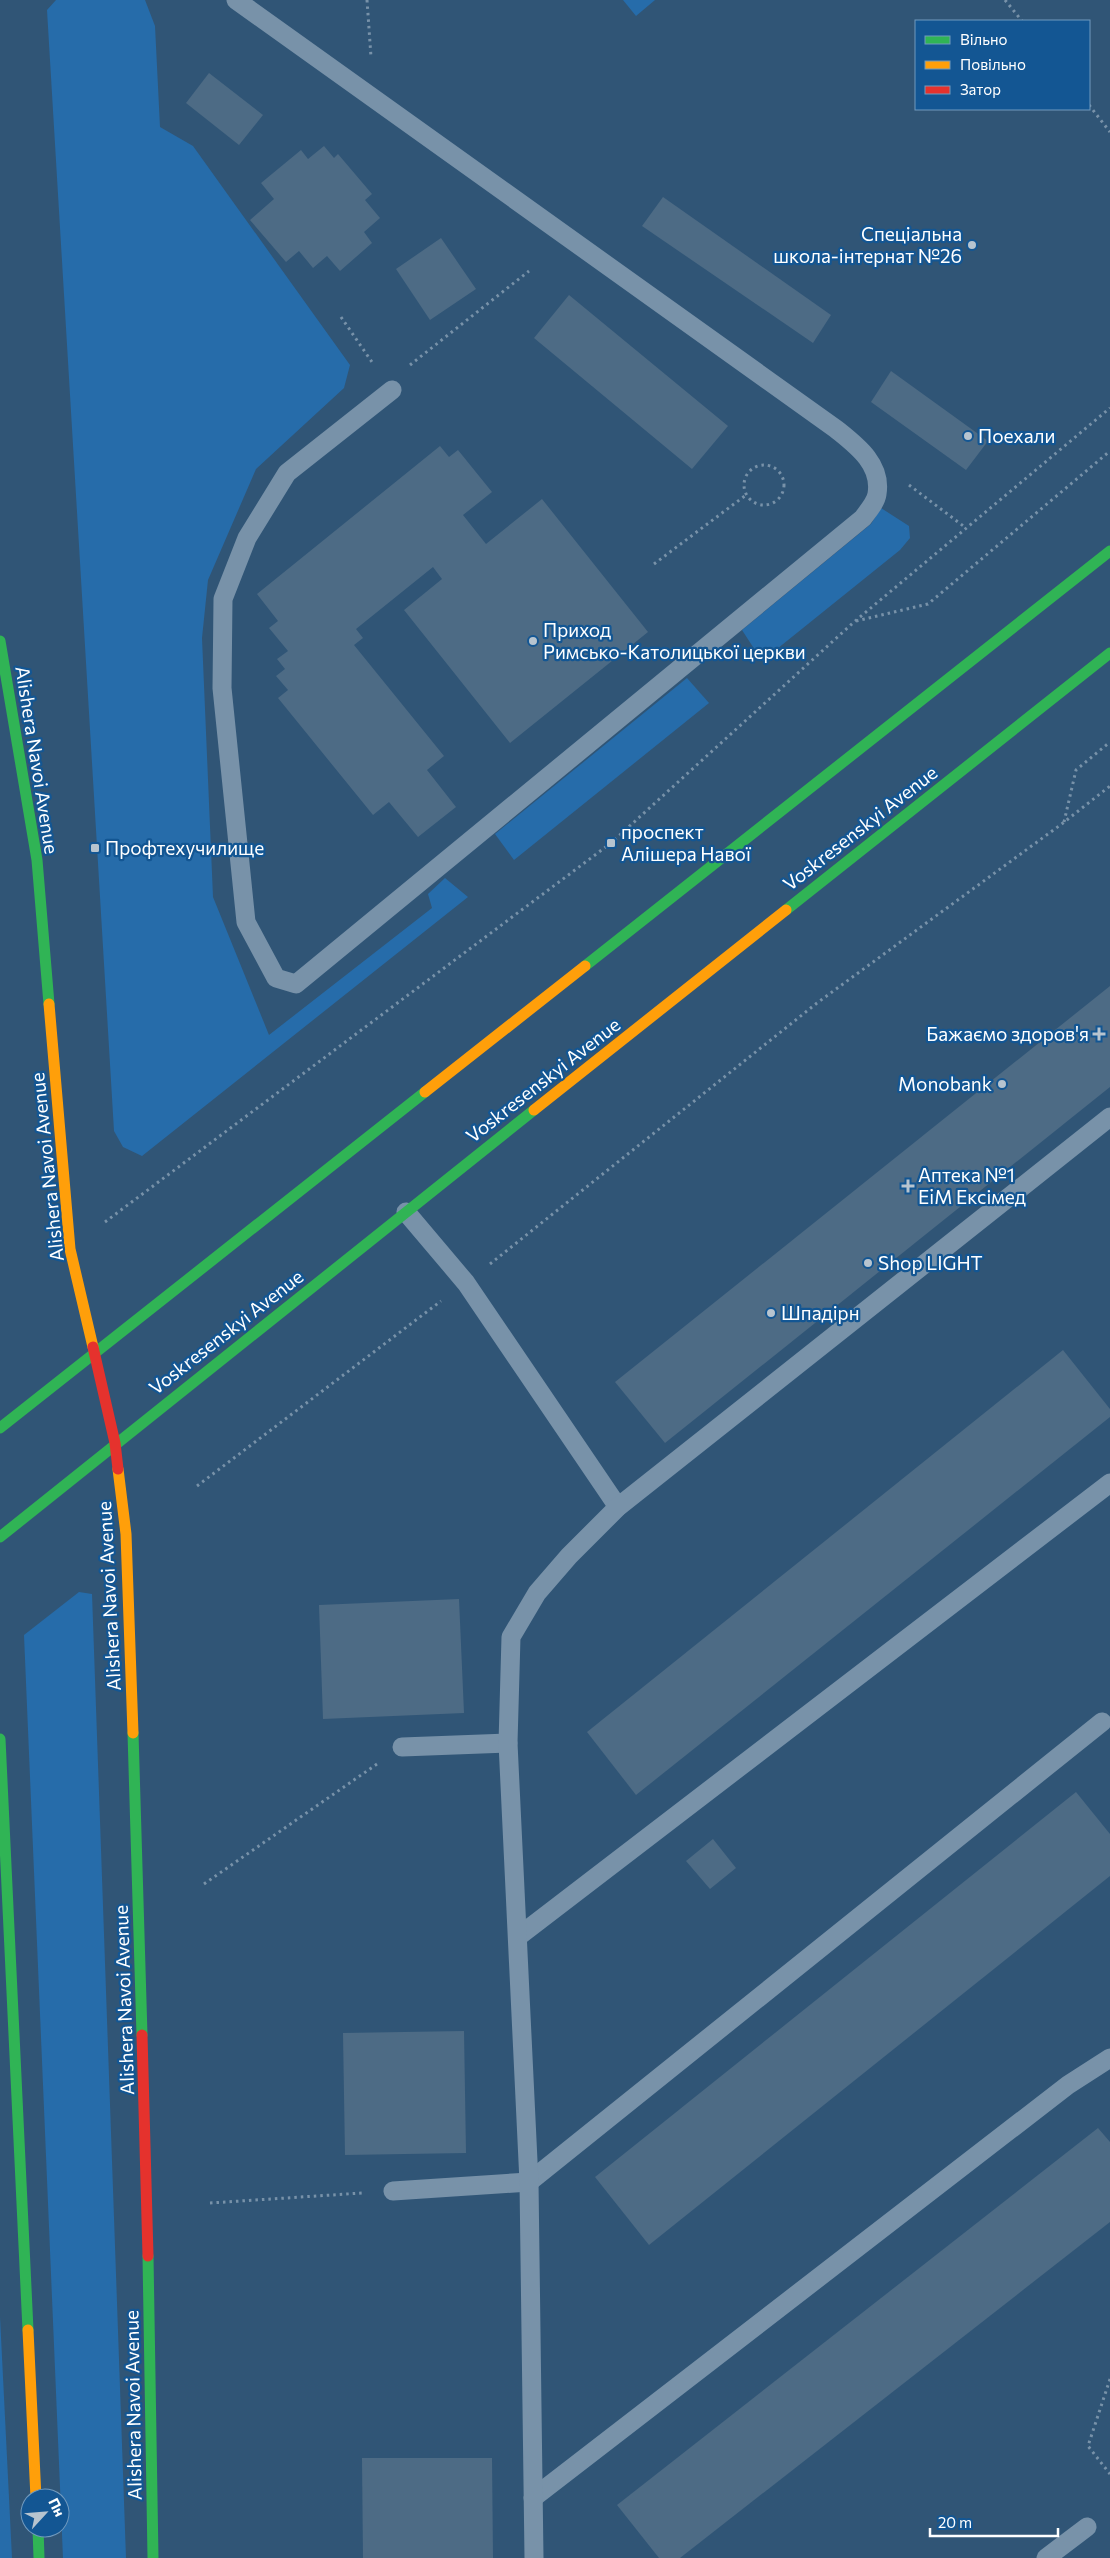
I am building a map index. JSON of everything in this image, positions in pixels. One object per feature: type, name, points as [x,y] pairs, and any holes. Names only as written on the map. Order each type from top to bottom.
[{"type":"main road","points":[[0,1428],[1110,551]]},
{"type":"main road","name":"Alishera Navoi Avenue","points":[[0,641],[37,860],[70,1249],[115,1443],[126,1544],[147,2172],[153,2558]]},
{"type":"main road","name":"Voskresenskyi Avenue","points":[[0,1537],[115,1443],[1110,653]]},
{"type":"main road","points":[[0,1739],[36,2488]]},
{"type":"main road","points":[[38,2538],[39,2558]]},
{"type":"lane","points":[[236,0],[836,429],[864,452],[878,479],[877,496],[864,518],[296,984],[276,978],[246,922],[222,688],[223,599],[247,538],[287,473],[392,390]]},
{"type":"lane","points":[[534,2558],[529,2182],[519,1936],[508,1743],[511,1637],[537,1592],[569,1556],[618,1507],[1110,1117]]},
{"type":"lane","points":[[406,1212],[466,1283],[618,1507]]},
{"type":"lane","points":[[519,1936],[1110,1483]]},
{"type":"lane","points":[[393,2191],[529,2182],[1102,1722]]},
{"type":"lane","points":[[402,1747],[508,1743]]},
{"type":"lane","points":[[533,2498],[1068,2085],[1110,2058]]},
{"type":"lane","points":[[1046,2558],[1087,2527]]},
{"type":"path","points":[[367,0],[373,98]]},
{"type":"path","points":[[1005,0],[1021,20]]},
{"type":"path","points":[[1090,106],[1110,132]]},
{"type":"path","points":[[341,317],[392,390],[405,368],[529,271]]},
{"type":"path","points":[[70,1249],[611,844],[854,622],[1110,408]]},
{"type":"path","points":[[854,622],[928,604],[1110,451]]},
{"type":"path","points":[[864,452],[966,528]]},
{"type":"path","points":[[757,465],[771,465],[780,473],[784,486],[783,492],[775,502],[762,505],[746,495],[744,480],[751,469],[757,465]]},
{"type":"path","points":[[654,564],[746,495]]},
{"type":"path","points":[[1063,823],[1076,770],[1110,742]]},
{"type":"path","points":[[197,1486],[466,1283],[818,1003],[1063,823],[1110,786]]},
{"type":"path","points":[[204,1884],[402,1747]]},
{"type":"path","points":[[210,2203],[393,2191]]},
{"type":"path","points":[[1110,2379],[1088,2446],[1110,2474]]},
{"type":"shaded area","points":[[56,0],[145,0],[155,26],[160,127],[193,146],[350,365],[344,388],[256,469],[208,580],[202,638],[213,897],[269,1035],[432,908],[428,894],[445,878],[468,897],[142,1156],[123,1147],[114,1131],[47,10]]},
{"type":"shaded area","points":[[623,0],[655,0],[636,16]]},
{"type":"shaded area","points":[[881,508],[909,526],[910,538],[900,550],[762,661],[742,630],[871,524]]},
{"type":"shaded area","points":[[687,678],[709,703],[514,860],[495,834]]},
{"type":"shaded area","points":[[79,1592],[92,1594],[126,2558],[63,2558],[62,2538],[70,2538],[70,2488],[60,2488],[24,1635]]},
{"type":"shaded area","points":[[0,2317],[12,2558],[0,2558]]},
{"type":"building","points":[[209,73],[263,115],[239,145],[186,103]]},
{"type":"building","points":[[324,146],[334,158],[338,154],[372,194],[365,200],[380,218],[364,232],[372,243],[340,271],[327,256],[313,268],[299,251],[286,262],[250,220],[274,199],[261,183],[301,150],[308,159]]},
{"type":"building","points":[[663,197],[831,315],[813,343],[642,226]]},
{"type":"building","points":[[441,238],[476,289],[430,320],[396,269]]},
{"type":"building","points":[[569,295],[728,426],[692,469],[534,338]]},
{"type":"building","points":[[891,371],[988,441],[966,470],[871,402]]},
{"type":"building","name":"Приход Римсько-Католицької церкви","points":[[440,446],[449,457],[458,450],[492,492],[463,515],[486,544],[542,499],[648,632],[510,743],[404,610],[442,579],[433,567],[356,629],[363,638],[354,645],[444,756],[427,770],[456,807],[418,837],[389,802],[373,815],[278,698],[288,690],[276,676],[285,669],[277,659],[288,651],[269,628],[278,621],[257,594]]},
{"type":"building","points":[[1110,986],[1110,1087],[665,1443],[615,1382]]},
{"type":"building","points":[[1063,1350],[1110,1409],[1110,1417],[636,1795],[587,1732]]},
{"type":"building","points":[[459,1599],[464,1713],[323,1719],[319,1605]]},
{"type":"building","points":[[1076,1792],[1110,1834],[1110,1876],[649,2245],[595,2177]]},
{"type":"building","points":[[713,1839],[736,1868],[710,1889],[686,1861]]},
{"type":"building","points":[[464,2031],[466,2153],[345,2155],[343,2033]]},
{"type":"building","points":[[1098,2128],[1110,2142],[1110,2222],[680,2558],[659,2558],[617,2505]]},
{"type":"building","points":[[362,2458],[492,2458],[493,2558],[363,2558]]},
{"type":"traffic: fast","points":[[585,966],[1110,551]]},
{"type":"traffic: fast","points":[[0,641],[37,860],[49,1004]]},
{"type":"traffic: fast","points":[[786,910],[1110,653]]},
{"type":"traffic: fast","points":[[0,1428],[425,1092]]},
{"type":"traffic: fast","points":[[0,1537],[534,1110]]},
{"type":"traffic: fast","points":[[133,1733],[142,2035]]},
{"type":"traffic: fast","points":[[0,1739],[28,2330]]},
{"type":"traffic: fast","points":[[148,2256],[153,2558]]},
{"type":"traffic: fast","points":[[38,2538],[39,2558]]},
{"type":"traffic: slow","points":[[534,1110],[786,910]]},
{"type":"traffic: slow","points":[[425,1092],[585,966]]},
{"type":"traffic: slow","points":[[49,1004],[70,1249],[93,1347]]},
{"type":"traffic: slow","points":[[118,1469],[126,1534],[133,1733]]},
{"type":"traffic: slow","points":[[28,2330],[36,2488]]},
{"type":"traffic: jam","points":[[93,1347],[115,1443],[118,1469]]},
{"type":"traffic: jam","points":[[142,2035],[148,2256]]},
{"type":"place","name":"Спеціальна школа-інтернат №26","points":[[972,245]]},
{"type":"place","name":"Поехали","points":[[968,436]]},
{"type":"place","name":"Приход Римсько-Католицької церкви","points":[[533,641]]},
{"type":"place","name":"проспект Алішера Навої","points":[[611,843]]},
{"type":"place","name":"Профтехучилище","points":[[95,848]]},
{"type":"place","name":"Бажаємо здоров'я","points":[[1099,1034]]},
{"type":"place","name":"Monobank","points":[[1002,1084]]},
{"type":"place","name":"Аптека №1 EiM Ексімед","points":[[908,1186]]},
{"type":"place","name":"Shop LIGHT","points":[[868,1263]]},
{"type":"place","name":"Шпадірн","points":[[771,1313]]}]
